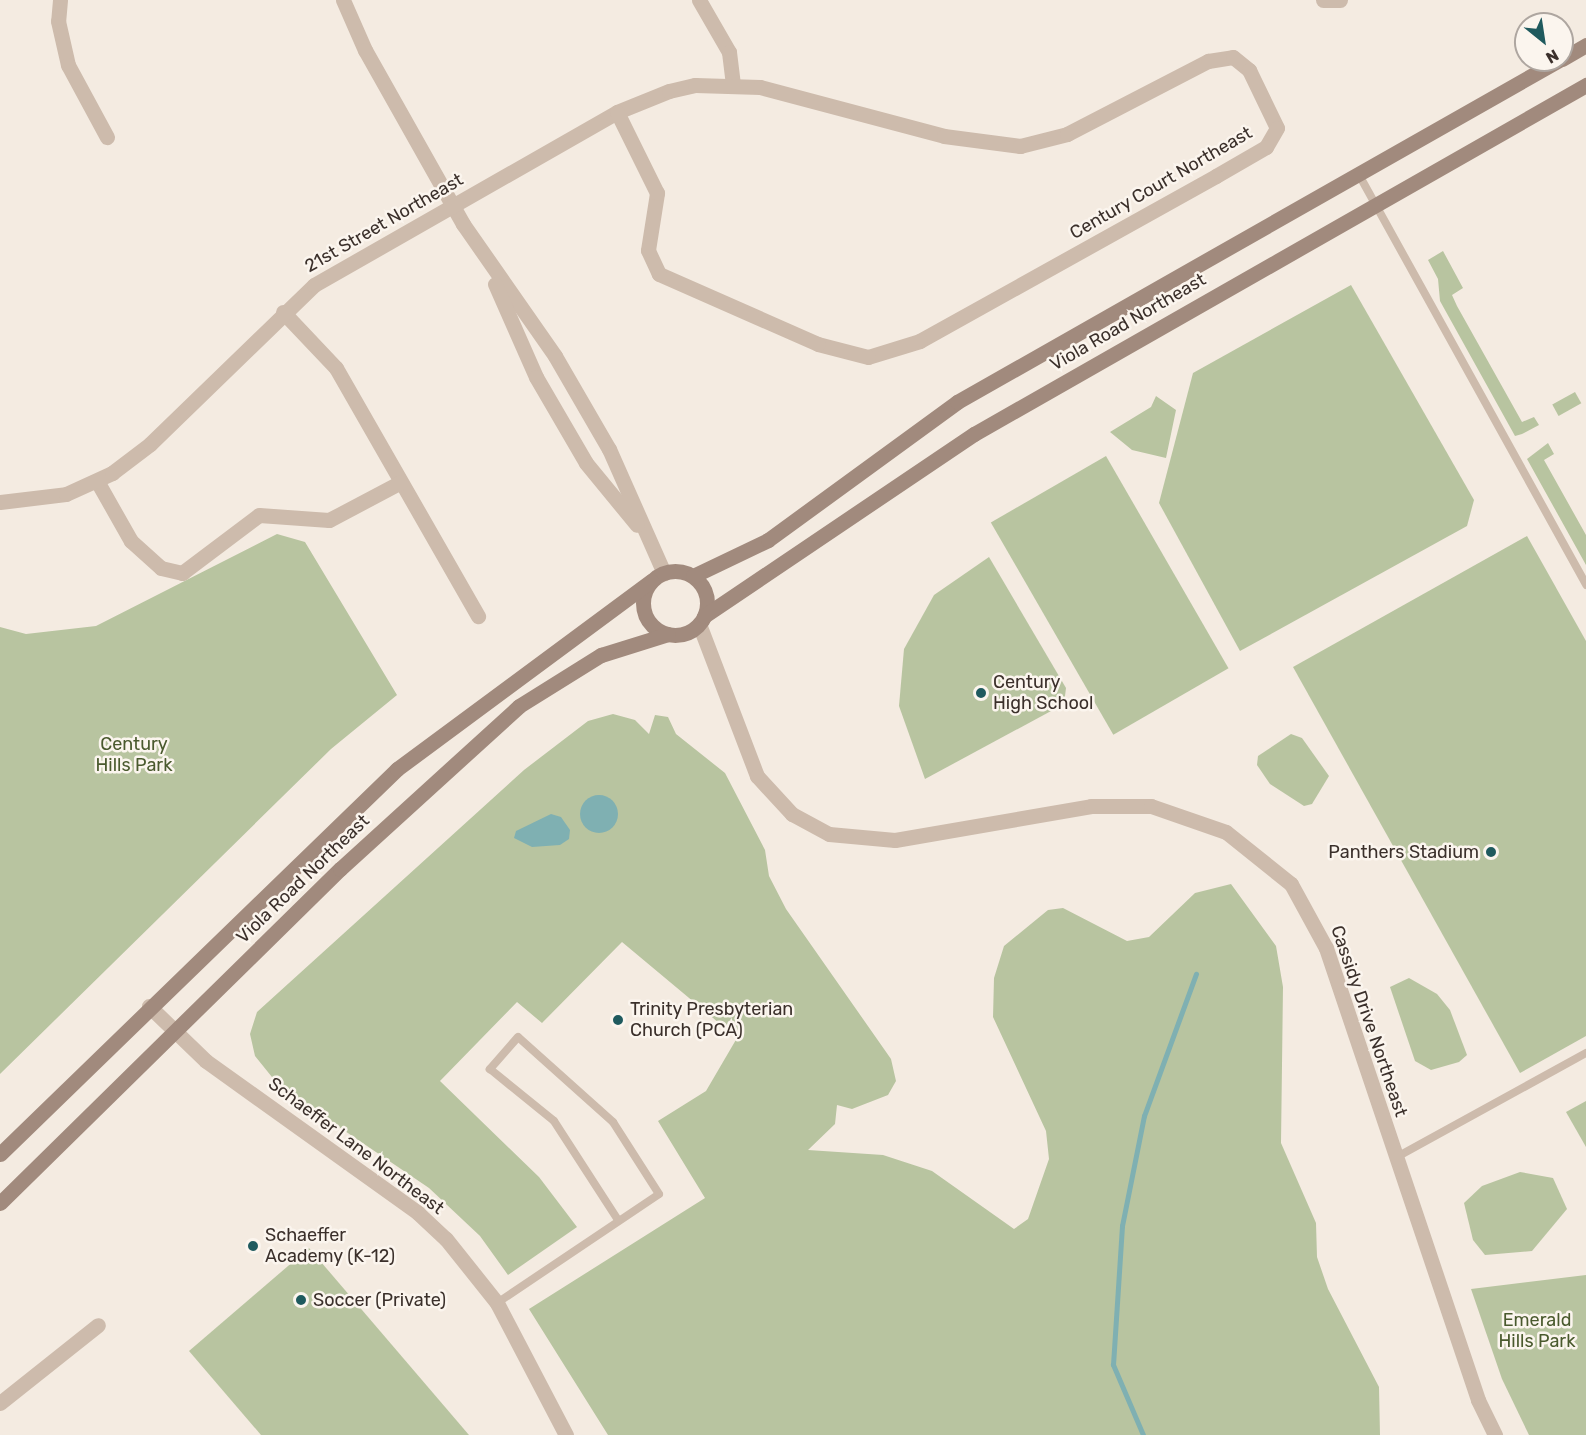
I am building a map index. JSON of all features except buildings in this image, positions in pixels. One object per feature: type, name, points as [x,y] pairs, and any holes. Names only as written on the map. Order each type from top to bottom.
[{"type":"main road","name":"Viola Road Northeast","points":[[693,576],[768,540],[957,402],[1538,72]]},
{"type":"main road","name":"Viola Road Northeast","points":[[701,620],[974,434],[1586,85]]},
{"type":"main road","points":[[693,576],[707,599],[701,620],[683,634],[668,634],[645,616],[643,597],[657,577],[693,576]]},
{"type":"main road","name":"Viola Road Northeast","points":[[0,1154],[149,1006],[397,769],[657,577]]},
{"type":"main road","name":"Viola Road Northeast","points":[[0,1203],[348,862],[519,706],[601,655],[668,634]]},
{"type":"street","points":[[60,0],[58,21],[68,65],[107,137]]},
{"type":"street","points":[[343,0],[364,50],[490,270],[577,394],[624,481],[657,577]]},
{"type":"street","points":[[699,0],[729,52],[733,84]]},
{"type":"street","points":[[1323,0],[1340,0]]},
{"type":"street","name":"Century Court Northeast","points":[[617,112],[657,192],[648,250],[659,274],[818,344],[868,357],[920,341],[1216,176],[1266,147],[1277,128],[1249,70],[1233,57],[1208,62],[1067,134],[1020,146],[954,138],[733,84]]},
{"type":"street","name":"21st Street Northeast","points":[[0,502],[47,499],[97,481],[150,444],[283,312],[340,268],[617,112],[669,91],[733,84]]},
{"type":"street","points":[[490,270],[536,377],[586,464],[640,528]]},
{"type":"street","points":[[283,312],[331,360],[478,616]]},
{"type":"street","points":[[97,481],[138,548],[160,568],[182,573],[259,515],[339,517],[401,483]]},
{"type":"street","name":"Cassidy Drive Northeast","points":[[701,620],[758,776],[792,814],[829,834],[895,840],[1091,806],[1151,806],[1226,832],[1250,848],[1291,884],[1318,928],[1478,1400],[1496,1435]]},
{"type":"street","name":"Schaeffer Lane Northeast","points":[[149,1006],[206,1061],[418,1213],[497,1303],[566,1435]]},
{"type":"street","points":[[0,1403],[98,1325]]},
{"type":"lane","points":[[1358,173],[1586,585]]},
{"type":"lane","points":[[497,1303],[659,1194],[614,1122],[518,1037],[490,1069],[554,1121],[618,1221]]},
{"type":"lane","points":[[1395,1158],[1586,1053]]},
{"type":"green space","points":[[1443,251],[1463,288],[1452,295],[1457,306],[1522,422],[1534,417],[1539,425],[1522,434],[1515,436],[1440,301],[1438,279],[1428,260]]},
{"type":"green space","points":[[1351,285],[1474,500],[1467,526],[1240,651],[1159,503],[1193,373]]},
{"type":"green space","points":[[1575,392],[1581,403],[1559,416],[1552,405]]},
{"type":"green space","points":[[1156,396],[1176,410],[1166,458],[1132,450],[1110,432],[1151,407]]},
{"type":"green space","points":[[1548,443],[1554,454],[1544,460],[1586,535],[1586,565],[1527,459]]},
{"type":"green space","points":[[1106,456],[1228,668],[1113,735],[991,522]]},
{"type":"green space","name":"Century Hills Park","points":[[277,534],[305,542],[397,695],[331,749],[0,1074],[0,627],[26,634],[96,626]]},
{"type":"green space","name":"Panthers Stadium","points":[[1527,536],[1586,641],[1586,1036],[1520,1073],[1293,667]]},
{"type":"green space","points":[[989,557],[1066,688],[1064,704],[925,779],[899,706],[904,649],[934,595]]},
{"type":"green space","points":[[613,714],[635,720],[649,734],[655,715],[668,717],[676,734],[725,773],[765,850],[769,876],[786,909],[891,1059],[896,1081],[888,1095],[852,1109],[837,1105],[835,1124],[808,1150],[883,1155],[932,1171],[1014,1229],[1028,1219],[1049,1159],[1046,1131],[993,1017],[994,978],[1004,946],[1048,910],[1063,908],[1127,941],[1149,937],[1195,893],[1231,884],[1276,946],[1283,987],[1281,1143],[1316,1223],[1317,1257],[1328,1289],[1379,1387],[1380,1435],[608,1435],[529,1309],[705,1198],[658,1121],[706,1091],[737,1038],[622,942],[542,1023],[517,1002],[440,1081],[539,1177],[577,1227],[508,1275],[480,1236],[429,1188],[280,1087],[255,1056],[250,1034],[257,1012],[524,770],[588,721]]},
{"type":"green space","points":[[1291,734],[1302,738],[1329,776],[1312,804],[1304,806],[1270,784],[1257,765],[1258,756]]},
{"type":"green space","points":[[1409,978],[1437,994],[1450,1010],[1467,1055],[1459,1062],[1431,1070],[1415,1061],[1390,987]]},
{"type":"green space","points":[[1586,1101],[1586,1147],[1566,1112]]},
{"type":"green space","points":[[1520,1172],[1553,1178],[1567,1209],[1532,1251],[1485,1255],[1473,1240],[1464,1203],[1482,1186]]},
{"type":"green space","name":"Soccer (Private)","points":[[309,1248],[469,1435],[261,1435],[189,1351]]},
{"type":"green space","name":"Emerald Hills Park","points":[[1586,1275],[1586,1435],[1529,1435],[1502,1379],[1471,1289]]},
{"type":"water","points":[[599,795],[612,801],[618,814],[612,827],[599,833],[586,827],[580,814],[586,801]]},
{"type":"water","points":[[551,814],[561,817],[570,830],[569,839],[560,845],[532,847],[514,838],[516,831]]},
{"type":"waterway","points":[[1143,1435],[1113,1365],[1122,1226],[1144,1116],[1196,974]]},
{"type":"place","name":"Century High School","points":[[981,693]]},
{"type":"place","name":"Panthers Stadium","points":[[1491,852]]},
{"type":"place","name":"Trinity Presbyterian Church (PCA)","points":[[618,1020]]},
{"type":"place","name":"Schaeffer Academy (K-12)","points":[[253,1246]]},
{"type":"place","name":"Soccer (Private)","points":[[301,1300]]}]
